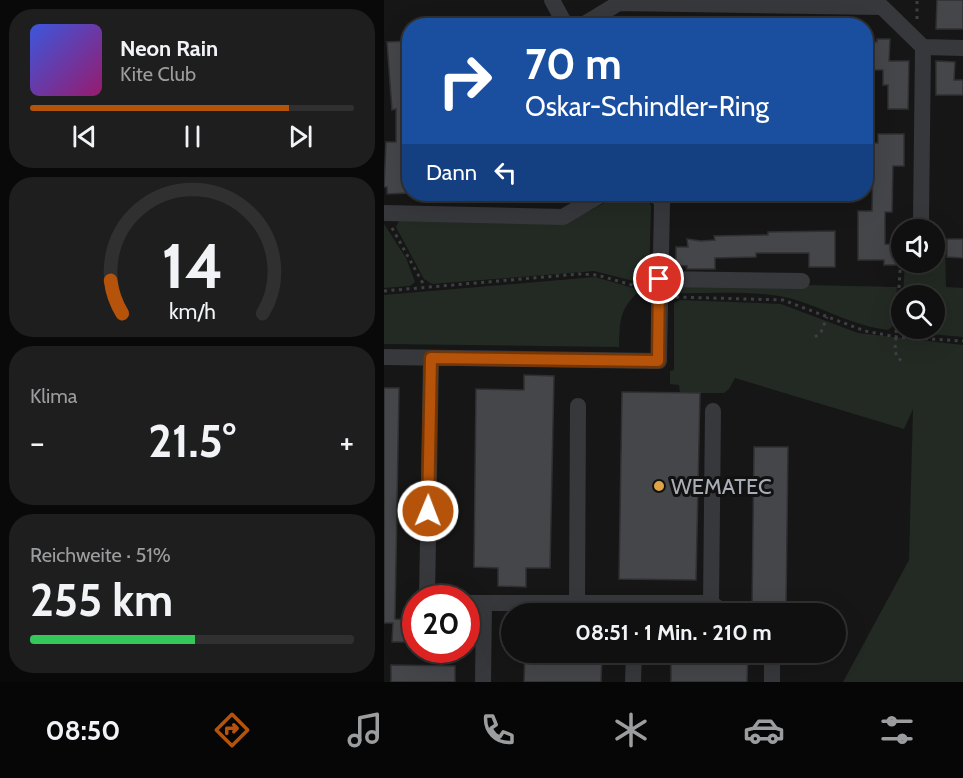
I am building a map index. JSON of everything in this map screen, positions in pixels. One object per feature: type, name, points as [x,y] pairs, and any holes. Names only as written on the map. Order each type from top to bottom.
[{"type":"street","points":[[552,0],[562,18]]},
{"type":"street","points":[[594,18],[618,3],[882,8],[923,47],[963,48]]},
{"type":"street","points":[[921,219],[923,47]]},
{"type":"street","points":[[387,218],[563,217],[590,201]]},
{"type":"street","points":[[384,357],[658,361],[661,201]]},
{"type":"street","points":[[659,279],[802,281]]},
{"type":"street","points":[[427,585],[431,358]]},
{"type":"street","points":[[577,603],[578,406]]},
{"type":"street","points":[[711,603],[713,411]]},
{"type":"street","points":[[480,603],[501,603]]},
{"type":"street","points":[[483,682],[484,603]]},
{"type":"street","points":[[633,682],[634,663]]},
{"type":"street","points":[[772,663],[772,682]]},
{"type":"path","points":[[387,218],[424,287]]},
{"type":"path","points":[[900,273],[895,350],[897,357],[904,363]]},
{"type":"path","points":[[815,337],[821,332],[827,317]]},
{"type":"shaded area","points":[[608,201],[648,201],[651,206],[649,281],[645,284],[594,271],[432,284],[424,279],[396,227],[399,221],[565,224]]},
{"type":"shaded area","points":[[384,224],[406,258],[415,282],[410,286],[384,288]]},
{"type":"shaded area","points":[[945,241],[946,287],[963,288],[963,337],[945,335],[945,285],[904,285],[904,273],[945,273]]},
{"type":"shaded area","points":[[595,277],[640,290],[624,309],[619,347],[384,344],[384,295]]},
{"type":"shaded area","points":[[674,282],[891,287],[891,328],[888,330],[862,325],[789,298],[747,293],[674,293]]},
{"type":"shaded area","points":[[680,300],[781,304],[858,333],[891,337],[891,339],[963,345],[963,682],[843,682],[909,560],[913,409],[904,429],[735,378],[724,393],[680,393],[679,385],[670,384],[670,371],[674,370],[674,303]]},
{"type":"building","points":[[937,0],[963,0],[963,29],[936,29]]},
{"type":"building","points":[[877,39],[890,39],[889,61],[909,61],[908,109],[888,109],[888,85],[883,85],[883,70],[873,70],[873,42],[877,42]]},
{"type":"building","points":[[402,41],[402,193],[387,194],[387,187],[384,187],[386,142],[396,142],[396,109],[392,110],[387,42]]},
{"type":"building","points":[[936,61],[955,62],[954,80],[963,80],[963,95],[936,95]]},
{"type":"building","points":[[878,134],[904,134],[904,166],[893,166],[892,212],[885,212],[885,244],[891,244],[891,265],[884,265],[884,260],[858,260],[858,211],[872,211],[873,143],[878,143]]},
{"type":"building","points":[[835,231],[835,267],[809,267],[809,253],[756,253],[756,257],[715,258],[715,269],[687,269],[687,266],[676,265],[676,247],[688,247],[687,239],[701,241],[715,240],[714,236]]},
{"type":"building","points":[[947,239],[963,239],[963,258],[947,257]]},
{"type":"building","points":[[524,375],[554,376],[550,568],[526,568],[526,587],[498,586],[498,568],[474,567],[476,389],[524,390]]},
{"type":"building","points":[[384,388],[399,388],[395,619],[402,619],[402,642],[392,642],[393,623],[384,623]]},
{"type":"building","name":"WEMATEC","points":[[622,392],[700,393],[696,580],[619,579]]},
{"type":"building","points":[[754,447],[788,447],[786,603],[752,603]]},
{"type":"building","points":[[525,663],[602,663],[601,682],[524,682]]},
{"type":"building","points":[[671,663],[748,663],[747,682],[671,682]]},
{"type":"building","points":[[391,665],[455,666],[455,682],[391,682]]},
{"type":"place","name":"WEMATEC","points":[[659,486]]},
{"type":"route","points":[[428,511],[431,358],[658,361],[659,279]]}]
